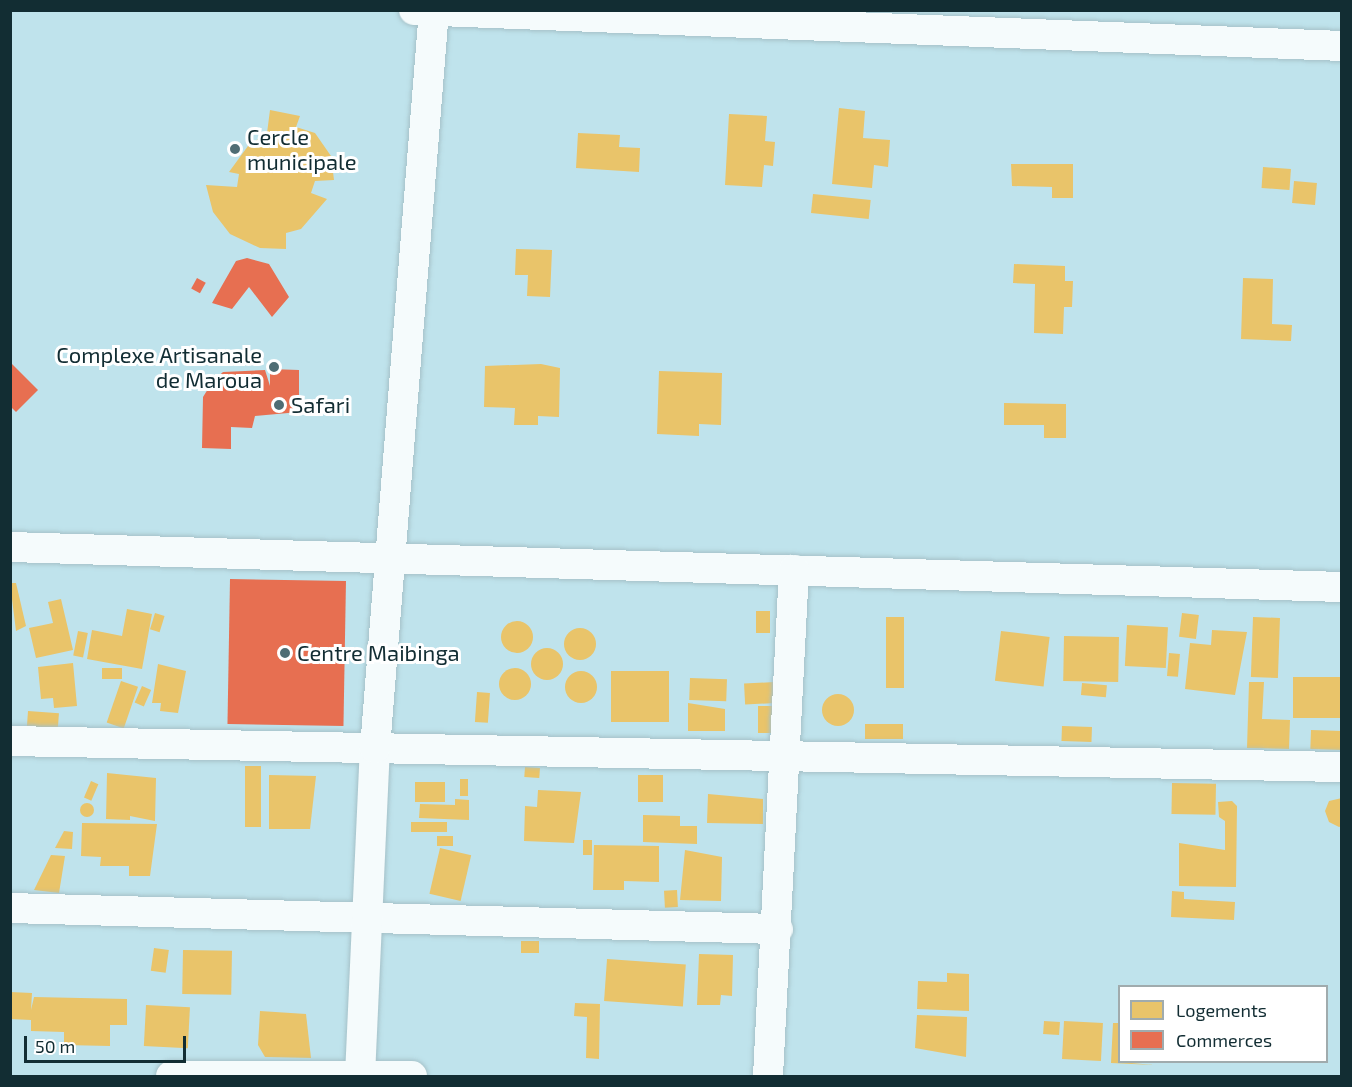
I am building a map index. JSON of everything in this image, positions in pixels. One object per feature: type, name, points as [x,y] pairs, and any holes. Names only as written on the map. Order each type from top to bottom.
[{"type":"street","points":[[414,10],[1341,46]]},
{"type":"street","points":[[360,1076],[375,748],[434,11]]},
{"type":"street","points":[[10,547],[1341,587]]},
{"type":"street","points":[[768,1077],[788,758],[794,570]]},
{"type":"street","points":[[10,741],[788,758],[1341,767]]},
{"type":"street","points":[[10,908],[368,915],[778,929]]},
{"type":"street","points":[[171,1077],[412,1077]]},
{"type":"building: Logements","points":[[839,108],[865,111],[863,138],[890,140],[888,167],[874,165],[872,188],[832,184]]},
{"type":"building: Logements","points":[[270,110],[300,116],[296,127],[315,133],[331,156],[334,180],[315,181],[311,193],[327,199],[301,229],[286,233],[286,249],[260,248],[230,234],[213,212],[206,185],[237,187],[239,174],[229,172],[248,146],[267,133]]},
{"type":"building: Logements","points":[[729,114],[767,116],[765,141],[775,142],[773,166],[764,165],[762,187],[725,185]]},
{"type":"building: Logements","points":[[578,133],[620,135],[619,147],[640,148],[639,172],[576,168]]},
{"type":"building: Logements","points":[[1011,164],[1073,164],[1073,198],[1052,198],[1052,187],[1012,186]]},
{"type":"building: Logements","points":[[1263,167],[1291,169],[1289,190],[1262,188]]},
{"type":"building: Logements","points":[[1294,181],[1317,183],[1315,205],[1292,203]]},
{"type":"building: Logements","points":[[813,194],[871,200],[869,219],[811,213]]},
{"type":"building: Logements","points":[[516,249],[552,250],[550,297],[527,296],[528,275],[515,275]]},
{"type":"building: Logements","points":[[1014,264],[1065,266],[1065,281],[1073,281],[1072,307],[1064,307],[1063,334],[1034,333],[1035,284],[1013,283]]},
{"type":"building: Logements","points":[[1243,278],[1273,279],[1272,324],[1292,325],[1291,341],[1241,339]]},
{"type":"building: Logements","points":[[541,364],[560,368],[559,417],[538,416],[538,425],[514,425],[515,408],[484,407],[485,366]]},
{"type":"building: Logements","points":[[659,371],[722,373],[721,425],[699,424],[699,436],[657,434]]},
{"type":"building: Logements","points":[[1004,403],[1066,404],[1066,438],[1044,438],[1044,425],[1004,425]]},
{"type":"building: Logements","points":[[10,583],[16,583],[26,626],[16,631]]},
{"type":"building: Logements","points":[[61,599],[73,650],[36,658],[29,628],[53,623],[48,602]]},
{"type":"building: Logements","points":[[127,609],[152,614],[142,669],[87,659],[92,630],[122,636]]},
{"type":"building: Logements","points":[[756,611],[770,611],[770,633],[756,633]]},
{"type":"building: Logements","points":[[155,613],[165,616],[160,632],[150,629]]},
{"type":"building: Logements","points":[[1182,613],[1199,615],[1196,639],[1179,637]]},
{"type":"building: Logements","points":[[886,617],[904,617],[904,688],[886,688]]},
{"type":"building: Logements","points":[[1253,617],[1280,618],[1278,678],[1251,677]]},
{"type":"building: Logements","points":[[517,621],[529,625],[533,637],[529,649],[517,653],[505,649],[501,637],[505,625]]},
{"type":"building: Logements","points":[[1127,625],[1168,627],[1166,668],[1125,666]]},
{"type":"building: Logements","points":[[580,628],[592,632],[596,644],[592,656],[580,660],[568,656],[564,644],[568,632]]},
{"type":"building: Logements","points":[[1212,630],[1247,632],[1235,695],[1185,689],[1190,643],[1211,645]]},
{"type":"building: Logements","points":[[78,631],[88,633],[83,657],[73,656]]},
{"type":"building: Logements","points":[[1001,631],[1050,637],[1044,687],[995,681]]},
{"type":"building: Logements","points":[[1064,636],[1119,637],[1118,682],[1063,681]]},
{"type":"building: Logements","points":[[547,648],[558,653],[563,664],[558,675],[547,680],[536,675],[531,664],[536,653]]},
{"type":"building: Logements","points":[[1169,653],[1180,654],[1178,677],[1167,676]]},
{"type":"building: Logements","points":[[73,663],[77,706],[54,708],[53,698],[41,699],[38,667]]},
{"type":"building: Logements","points":[[158,664],[186,671],[178,713],[160,711],[161,703],[152,703]]},
{"type":"building: Logements","points":[[102,668],[122,668],[122,679],[102,679]]},
{"type":"building: Logements","points":[[515,668],[527,672],[531,684],[527,696],[515,700],[503,696],[499,684],[503,672]]},
{"type":"building: Logements","points":[[581,671],[593,675],[597,687],[593,699],[581,703],[569,699],[565,687],[569,675]]},
{"type":"building: Logements","points":[[611,671],[669,671],[669,722],[611,722]]},
{"type":"building: Logements","points":[[1293,677],[1342,677],[1342,718],[1293,718]]},
{"type":"building: Logements","points":[[690,678],[727,679],[726,701],[689,700]]},
{"type":"building: Logements","points":[[121,681],[138,687],[124,728],[107,723]]},
{"type":"building: Logements","points":[[774,682],[775,703],[745,705],[744,684]]},
{"type":"building: Logements","points":[[1249,682],[1264,682],[1262,719],[1290,720],[1289,749],[1247,748]]},
{"type":"building: Logements","points":[[1082,683],[1107,685],[1106,697],[1081,695]]},
{"type":"building: Logements","points":[[142,686],[151,690],[144,707],[135,702]]},
{"type":"building: Logements","points":[[477,692],[490,693],[488,723],[475,722]]},
{"type":"building: Logements","points":[[838,694],[850,698],[854,710],[850,722],[838,726],[826,722],[822,710],[826,698]]},
{"type":"building: Logements","points":[[688,703],[725,709],[725,731],[688,731]]},
{"type":"building: Logements","points":[[758,706],[772,706],[772,733],[758,733]]},
{"type":"building: Logements","points":[[28,711],[59,713],[58,729],[27,727]]},
{"type":"building: Logements","points":[[865,724],[903,724],[903,739],[865,739]]},
{"type":"building: Logements","points":[[1062,726],[1092,727],[1091,742],[1061,741]]},
{"type":"building: Logements","points":[[1311,730],[1342,731],[1341,750],[1310,749]]},
{"type":"building: Logements","points":[[245,766],[261,766],[261,827],[245,827]]},
{"type":"building: Logements","points":[[525,767],[540,768],[539,778],[524,777]]},
{"type":"building: Logements","points":[[107,773],[156,778],[155,821],[130,816],[130,820],[106,819]]},
{"type":"building: Logements","points":[[269,775],[316,776],[310,829],[269,829]]},
{"type":"building: Logements","points":[[638,775],[663,775],[663,802],[638,802]]},
{"type":"building: Logements","points":[[460,779],[468,779],[468,796],[460,796]]},
{"type":"building: Logements","points":[[91,781],[98,784],[91,801],[84,798]]},
{"type":"building: Logements","points":[[415,782],[445,782],[445,802],[415,802]]},
{"type":"building: Logements","points":[[1172,783],[1216,784],[1215,815],[1171,814]]},
{"type":"building: Logements","points":[[538,790],[581,792],[574,843],[524,841],[525,806],[537,807]]},
{"type":"building: Logements","points":[[708,794],[763,799],[763,824],[707,823]]},
{"type":"building: Logements","points":[[1342,798],[1342,826],[1339,827],[1329,822],[1325,811],[1329,801]]},
{"type":"building: Logements","points":[[455,799],[469,800],[469,820],[419,818],[420,804],[455,805]]},
{"type":"building: Logements","points":[[1232,801],[1237,806],[1236,887],[1179,886],[1179,843],[1225,850],[1225,821],[1219,817],[1218,802]]},
{"type":"building: Logements","points":[[84,803],[90,803],[94,810],[90,817],[84,817],[80,813],[80,807]]},
{"type":"building: Logements","points":[[643,815],[680,816],[680,826],[697,826],[697,844],[643,842]]},
{"type":"building: Logements","points":[[411,822],[447,822],[447,832],[411,832]]},
{"type":"building: Logements","points":[[82,823],[157,824],[150,876],[129,876],[129,866],[100,866],[101,857],[81,856]]},
{"type":"building: Logements","points":[[64,831],[73,832],[72,849],[55,848]]},
{"type":"building: Logements","points":[[437,836],[453,836],[453,846],[437,846]]},
{"type":"building: Logements","points":[[583,840],[592,840],[592,855],[583,855]]},
{"type":"building: Logements","points":[[594,845],[659,846],[659,882],[624,881],[624,890],[593,890]]},
{"type":"building: Logements","points":[[440,848],[471,855],[461,901],[429,894]]},
{"type":"building: Logements","points":[[685,850],[722,857],[721,901],[680,900]]},
{"type":"building: Logements","points":[[51,855],[65,856],[59,893],[34,890]]},
{"type":"building: Logements","points":[[677,890],[678,907],[665,908],[664,891]]},
{"type":"building: Logements","points":[[1172,891],[1184,892],[1184,899],[1235,902],[1234,920],[1171,917]]},
{"type":"building: Logements","points":[[521,941],[539,941],[539,953],[521,953]]},
{"type":"building: Logements","points":[[154,948],[169,950],[166,973],[151,971]]},
{"type":"building: Logements","points":[[183,950],[232,951],[231,995],[182,994]]},
{"type":"building: Logements","points":[[699,954],[733,955],[732,996],[721,995],[720,1005],[697,1005]]},
{"type":"building: Logements","points":[[607,959],[686,965],[683,1006],[604,1001]]},
{"type":"building: Logements","points":[[947,973],[969,974],[969,1011],[917,1009],[918,981],[947,982]]},
{"type":"building: Logements","points":[[10,992],[32,993],[31,1010],[34,997],[127,999],[127,1025],[110,1025],[110,1046],[64,1045],[64,1032],[31,1031],[31,1020],[10,1019]]},
{"type":"building: Logements","points":[[575,1003],[600,1004],[599,1059],[586,1058],[587,1017],[574,1016]]},
{"type":"building: Logements","points":[[146,1005],[190,1007],[188,1048],[144,1046]]},
{"type":"building: Logements","points":[[260,1011],[306,1014],[311,1058],[265,1057],[258,1045]]},
{"type":"building: Logements","points":[[917,1015],[967,1017],[966,1057],[915,1048]]},
{"type":"building: Logements","points":[[1044,1021],[1060,1022],[1059,1035],[1043,1034]]},
{"type":"building: Logements","points":[[1064,1021],[1103,1023],[1101,1061],[1062,1059]]},
{"type":"building: Logements","points":[[1113,1023],[1118,1023],[1118,1063],[1154,1065],[1111,1063]]},
{"type":"building: Commerces","points":[[247,258],[269,264],[289,297],[272,317],[249,287],[232,309],[212,303],[236,261]]},
{"type":"building: Commerces","points":[[197,278],[206,283],[200,293],[191,288]]},
{"type":"building: Commerces","points":[[10,362],[38,390],[16,412],[10,406]]},
{"type":"building: Commerces","points":[[270,369],[299,370],[299,412],[255,416],[252,428],[231,427],[231,449],[202,448],[203,397],[213,381],[223,372],[265,370],[270,386]]},
{"type":"building: Commerces","name":"Centre Maibinga","points":[[230,579],[346,581],[343,726],[227,724]]},
{"type":"place","name":"Cercle municipale","points":[[235,149]]},
{"type":"place","name":"Complexe Artisanale de Maroua","points":[[274,367]]},
{"type":"place","name":"Safari","points":[[279,405]]},
{"type":"place","name":"Centre Maibinga","points":[[285,653]]}]
